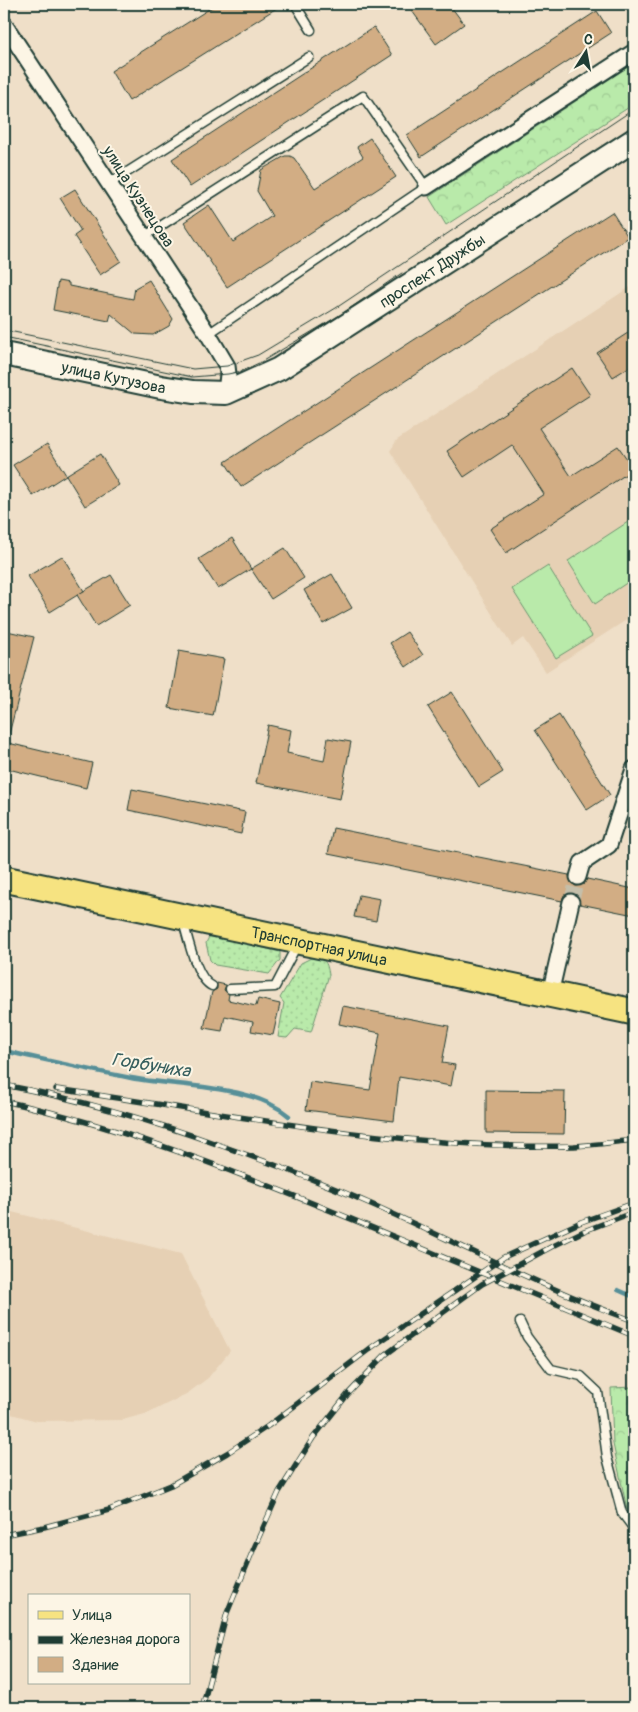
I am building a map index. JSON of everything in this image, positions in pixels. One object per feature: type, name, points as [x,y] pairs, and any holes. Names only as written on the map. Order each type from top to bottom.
[{"type":"main road","name":"проспект Дружбы","points":[[226,393],[279,369],[634,140]]},
{"type":"main road","name":"улица Кутузова","points":[[4,354],[161,387],[192,392],[226,393]]},
{"type":"main road","name":"Транспортная улица","points":[[4,879],[634,1012]]},
{"type":"street","name":"улица Кузнецова","points":[[4,24],[208,334],[227,366],[226,393]]},
{"type":"street","points":[[426,187],[634,52]]},
{"type":"street","points":[[578,877],[582,863],[609,845],[634,769]]},
{"type":"street","points":[[550,994],[571,902]]},
{"type":"lane","points":[[295,4],[311,30]]},
{"type":"lane","points":[[110,183],[309,57]]},
{"type":"lane","points":[[145,236],[363,96],[426,187],[208,334]]},
{"type":"lane","points":[[181,917],[198,970],[207,983],[212,986]]},
{"type":"lane","points":[[230,989],[275,987],[299,940]]},
{"type":"lane","points":[[520,1322],[527,1337],[551,1369],[581,1376],[598,1392],[607,1457],[622,1513],[634,1529]]},
{"type":"shaded area","points":[[630,287],[634,293],[634,615],[546,672],[523,638],[512,646],[390,451],[397,440]]},
{"type":"shaded area","points":[[4,1210],[181,1254],[230,1351],[208,1378],[188,1393],[149,1413],[122,1420],[37,1421],[4,1412]]},
{"type":"green space","points":[[634,63],[634,104],[446,225],[429,197]]},
{"type":"green space","points":[[634,518],[634,578],[595,604],[568,561]]},
{"type":"green space","points":[[548,566],[592,636],[556,658],[512,589]]},
{"type":"green space","points":[[210,935],[280,952],[280,960],[269,974],[215,965],[210,960],[206,943]]},
{"type":"green space","points":[[311,958],[319,958],[324,961],[329,975],[311,1032],[295,1029],[287,1038],[278,1037],[284,1003],[280,998],[301,963]]},
{"type":"green space","points":[[633,1387],[634,1519],[627,1509],[613,1444],[611,1388]]},
{"type":"building","points":[[217,4],[283,4],[129,101],[111,71]]},
{"type":"building","points":[[407,4],[449,4],[464,24],[436,44]]},
{"type":"building","points":[[597,11],[611,33],[421,157],[407,135]]},
{"type":"building","points":[[374,27],[392,55],[190,187],[172,159]]},
{"type":"building","points":[[370,138],[396,177],[227,287],[184,222],[209,205],[233,242],[272,216],[257,191],[261,170],[285,156],[290,156],[294,158],[315,188],[363,157],[357,147]]},
{"type":"building","points":[[75,189],[121,261],[100,275],[74,236],[81,231],[60,198]]},
{"type":"building","points":[[612,212],[628,237],[241,487],[225,462]]},
{"type":"building","points":[[149,280],[173,319],[169,326],[153,335],[135,334],[111,314],[109,321],[53,310],[58,281],[69,283],[69,286],[133,299],[135,288]]},
{"type":"building","points":[[634,329],[634,364],[613,377],[597,353]]},
{"type":"building","points":[[572,368],[590,395],[539,428],[571,476],[618,446],[634,469],[506,553],[490,529],[544,494],[512,445],[464,477],[447,451]]},
{"type":"building","points":[[47,444],[66,475],[33,496],[13,465]]},
{"type":"building","points":[[100,454],[119,485],[85,506],[66,475]]},
{"type":"building","points":[[232,538],[251,569],[218,589],[199,559]]},
{"type":"building","points":[[285,548],[304,578],[271,599],[251,569]]},
{"type":"building","points":[[62,556],[84,591],[50,612],[28,576]]},
{"type":"building","points":[[332,574],[352,608],[323,624],[304,590]]},
{"type":"building","points":[[111,575],[130,605],[96,626],[77,595]]},
{"type":"building","points":[[7,631],[34,637],[8,738],[4,737],[4,645]]},
{"type":"building","points":[[407,632],[423,655],[406,667],[390,643]]},
{"type":"building","points":[[179,651],[224,659],[213,716],[169,708]]},
{"type":"building","points":[[452,692],[503,772],[479,787],[428,707]]},
{"type":"building","points":[[559,715],[610,795],[587,810],[535,730]]},
{"type":"building","points":[[268,725],[291,730],[287,753],[324,761],[328,738],[351,742],[340,799],[256,783]]},
{"type":"building","points":[[4,742],[92,763],[86,788],[4,768]]},
{"type":"building","points":[[132,789],[245,812],[241,834],[128,810]]},
{"type":"building","points":[[333,828],[569,875],[571,883],[576,886],[584,884],[587,879],[634,889],[634,915],[580,904],[578,896],[573,893],[564,895],[562,901],[328,854]]},
{"type":"building","points":[[359,895],[380,899],[376,921],[354,917]]},
{"type":"building","points":[[217,983],[226,985],[224,990],[229,994],[228,1000],[256,1006],[258,999],[280,1004],[273,1035],[251,1031],[253,1022],[225,1016],[222,1031],[204,1028],[212,992],[217,989]]},
{"type":"building","points":[[343,1006],[449,1026],[442,1063],[455,1065],[451,1086],[399,1077],[394,1121],[306,1110],[310,1082],[370,1090],[380,1033],[339,1024]]},
{"type":"building","points":[[486,1090],[565,1091],[564,1134],[486,1133]]},
{"type":"waterway","name":"Горбуниха","points":[[4,1051],[131,1078],[235,1092],[274,1106],[289,1116]]},
{"type":"waterway","name":"Горбуниха","points":[[618,1290],[634,1297]]},
{"type":"tunnel","points":[[571,902],[578,877]]},
{"type":"tram line","points":[[4,330],[193,369],[227,366],[258,355],[336,308],[634,109]]},
{"type":"tram line","points":[[9,338],[192,377],[228,374],[242,371],[261,362],[340,315],[402,273]]},
{"type":"railway","points":[[4,1085],[60,1097],[171,1128],[268,1162],[393,1214],[542,1284],[634,1321]]},
{"type":"railway","points":[[56,1089],[314,1128],[444,1142],[509,1146],[574,1146],[634,1140]]},
{"type":"railway","points":[[4,1101],[96,1125],[229,1170],[634,1336]]},
{"type":"railway","points":[[4,1535],[109,1510],[171,1485],[227,1453],[268,1426],[372,1347],[504,1257],[581,1222],[634,1203]]},
{"type":"railway","points":[[202,1708],[227,1613],[279,1492],[313,1438],[348,1394],[385,1355],[482,1284],[584,1231],[634,1212]]}]
